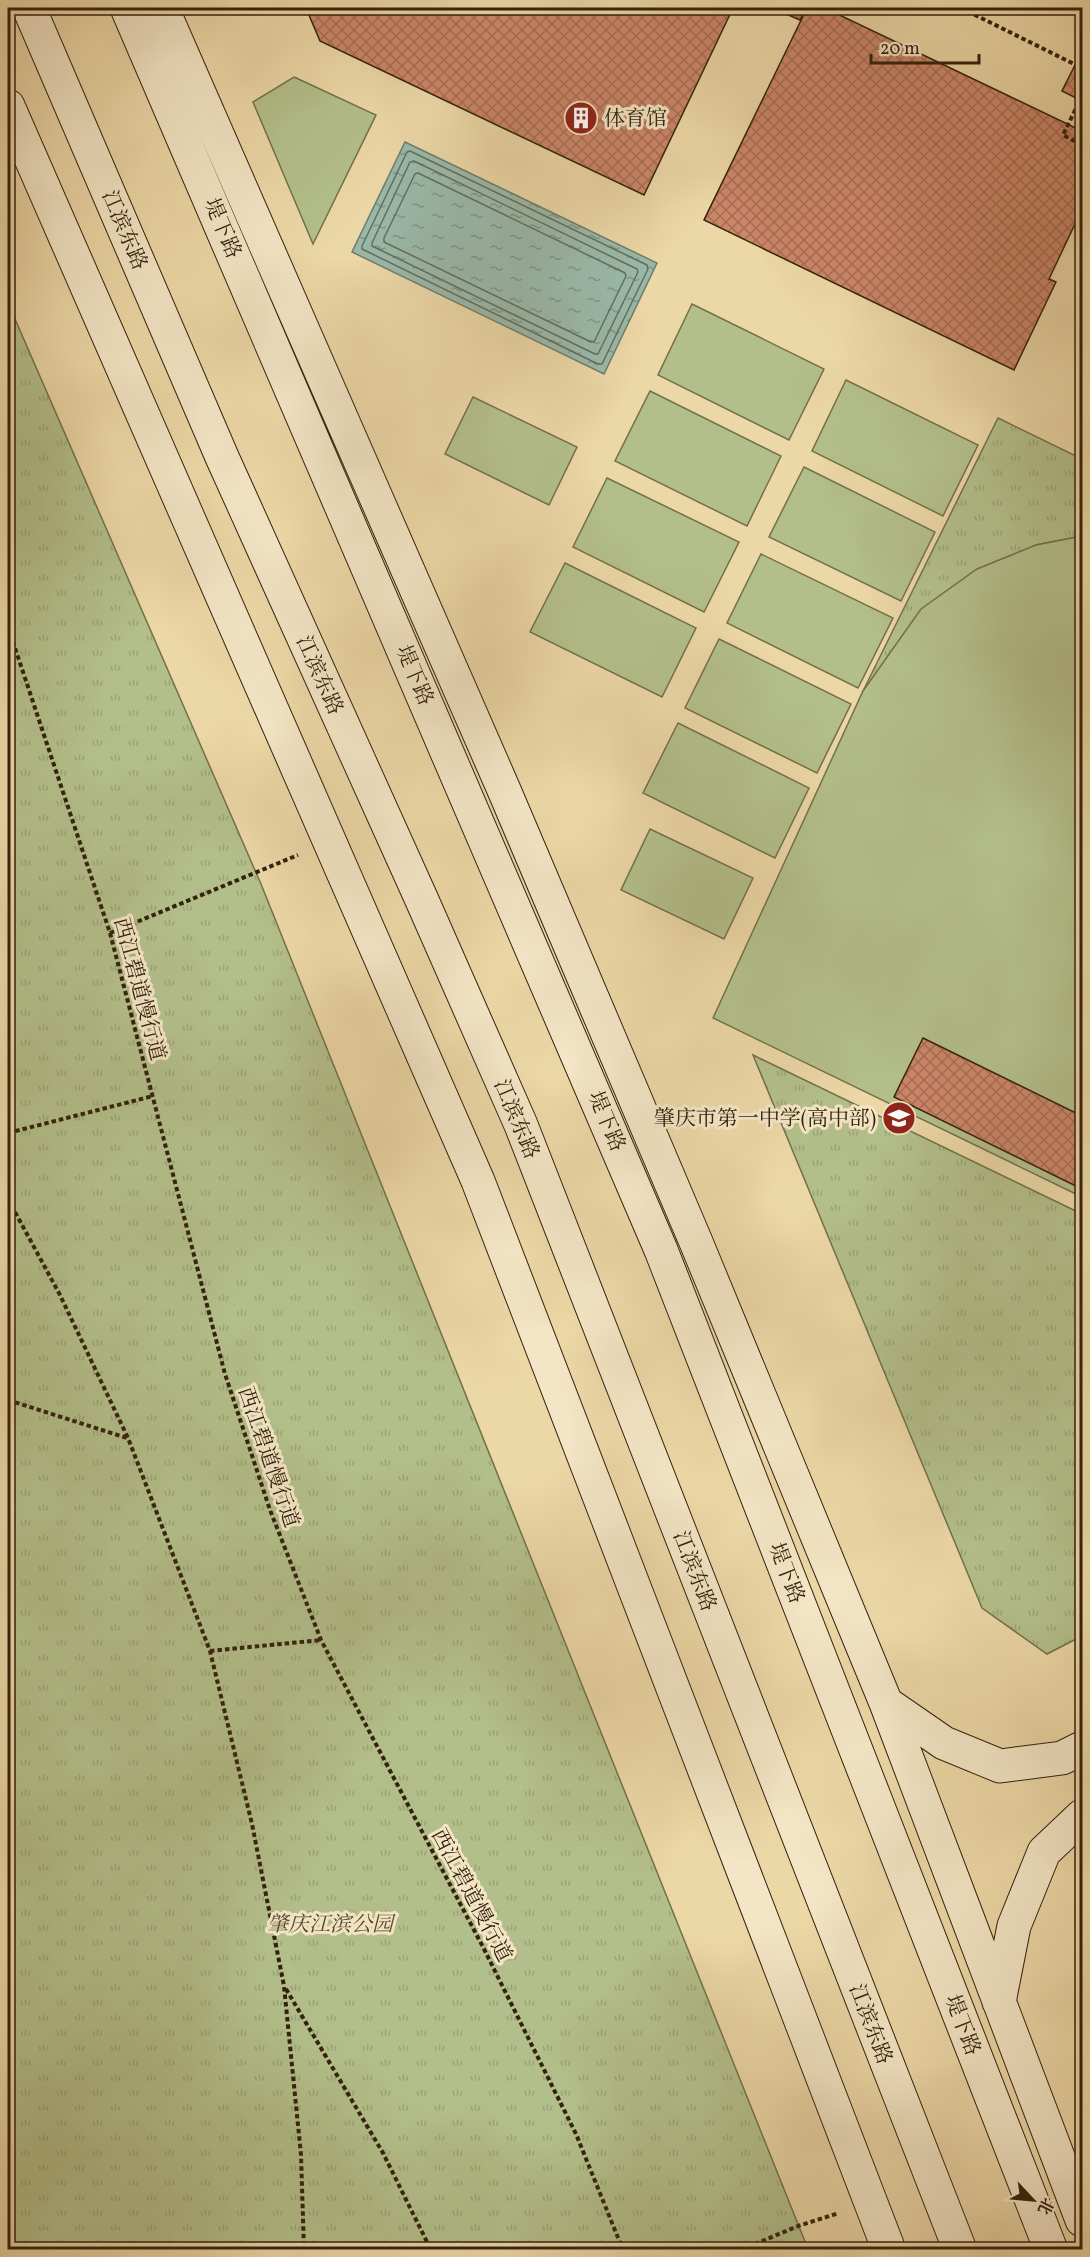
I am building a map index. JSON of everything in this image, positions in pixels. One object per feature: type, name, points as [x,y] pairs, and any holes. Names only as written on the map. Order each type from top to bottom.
[{"type":"street","name":"江滨东路","points":[[29,8],[222,457],[521,1125],[960,2250]]},
{"type":"street","name":"堤下路","points":[[127,8],[661,1250],[1051,2250]]},
{"type":"street","name":"堤下路","points":[[162,8],[513,812],[696,1242],[886,1703],[1083,2220]]},
{"type":"street","points":[[8,106],[478,1181],[889,2250]]},
{"type":"street","points":[[886,1703],[944,1743],[1000,1767],[1062,1758],[1083,1748]]},
{"type":"street","points":[[999,2002],[1014,1926],[1044,1852],[1083,1816]]},
{"type":"path","points":[[961,8],[1083,68]]},
{"type":"path","points":[[1083,96],[1063,135],[1083,145]]},
{"type":"path","name":"西江碧道慢行道","points":[[8,627],[110,933],[225,1374],[270,1510],[321,1640],[483,1947],[571,2124],[623,2250]]},
{"type":"path","points":[[110,933],[329,842]]},
{"type":"path","points":[[8,1133],[153,1096]]},
{"type":"path","points":[[8,1199],[60,1295],[128,1438],[210,1651],[252,1824],[284,1986],[301,2155],[304,2250]]},
{"type":"path","points":[[8,1400],[128,1438]]},
{"type":"path","points":[[210,1651],[321,1640]]},
{"type":"path","points":[[284,1986],[384,2153],[431,2250]]},
{"type":"path","points":[[741,2250],[798,2226],[870,2203]]},
{"type":"green space","points":[[294,77],[376,115],[313,244],[253,102]]},
{"type":"green space","name":"肇庆江滨公园","points":[[8,303],[261,884],[808,2249],[8,2249]]},
{"type":"green space","points":[[692,304],[824,369],[789,440],[658,375]]},
{"type":"green space","points":[[846,380],[978,445],[943,516],[812,451]]},
{"type":"green space","points":[[650,391],[781,456],[747,526],[615,461]]},
{"type":"green space","points":[[473,397],[577,447],[549,505],[445,454]]},
{"type":"green space","points":[[998,418],[1082,459],[1082,536],[1036,545],[863,691]]},
{"type":"green space","points":[[804,467],[935,532],[901,601],[769,537]]},
{"type":"green space","points":[[607,478],[739,542],[704,612],[573,547]]},
{"type":"green space","points":[[1082,536],[1082,1197],[713,1018],[863,691],[921,609],[977,569],[1036,545]]},
{"type":"green space","points":[[761,554],[893,618],[858,688],[727,623]]},
{"type":"green space","points":[[565,563],[696,628],[662,697],[530,632]]},
{"type":"green space","points":[[719,639],[851,704],[817,773],[685,708]]},
{"type":"green space","points":[[678,723],[809,788],[775,858],[643,793]]},
{"type":"green space","points":[[650,829],[753,878],[724,939],[621,890]]},
{"type":"green space","points":[[753,1055],[1082,1214],[1082,1636],[1047,1654],[982,1608]]},
{"type":"water","points":[[405,142],[657,263],[604,374],[352,252]]},
{"type":"building","name":"体育馆","points":[[306,8],[733,8],[644,195],[320,41]]},
{"type":"building","points":[[772,8],[807,8],[800,20]]},
{"type":"building","points":[[807,8],[825,8],[1082,131],[1082,209],[1049,279],[1056,282],[1014,370],[704,220]]},
{"type":"building","points":[[1082,51],[1082,101],[1062,91]]},
{"type":"building","points":[[923,1038],[1082,1116],[1082,1189],[894,1097]]},
{"type":"place","name":"体育馆","points":[[581,118]]},
{"type":"place","name":"肇庆市第一中学(高中部)","points":[[899,1118]]}]
